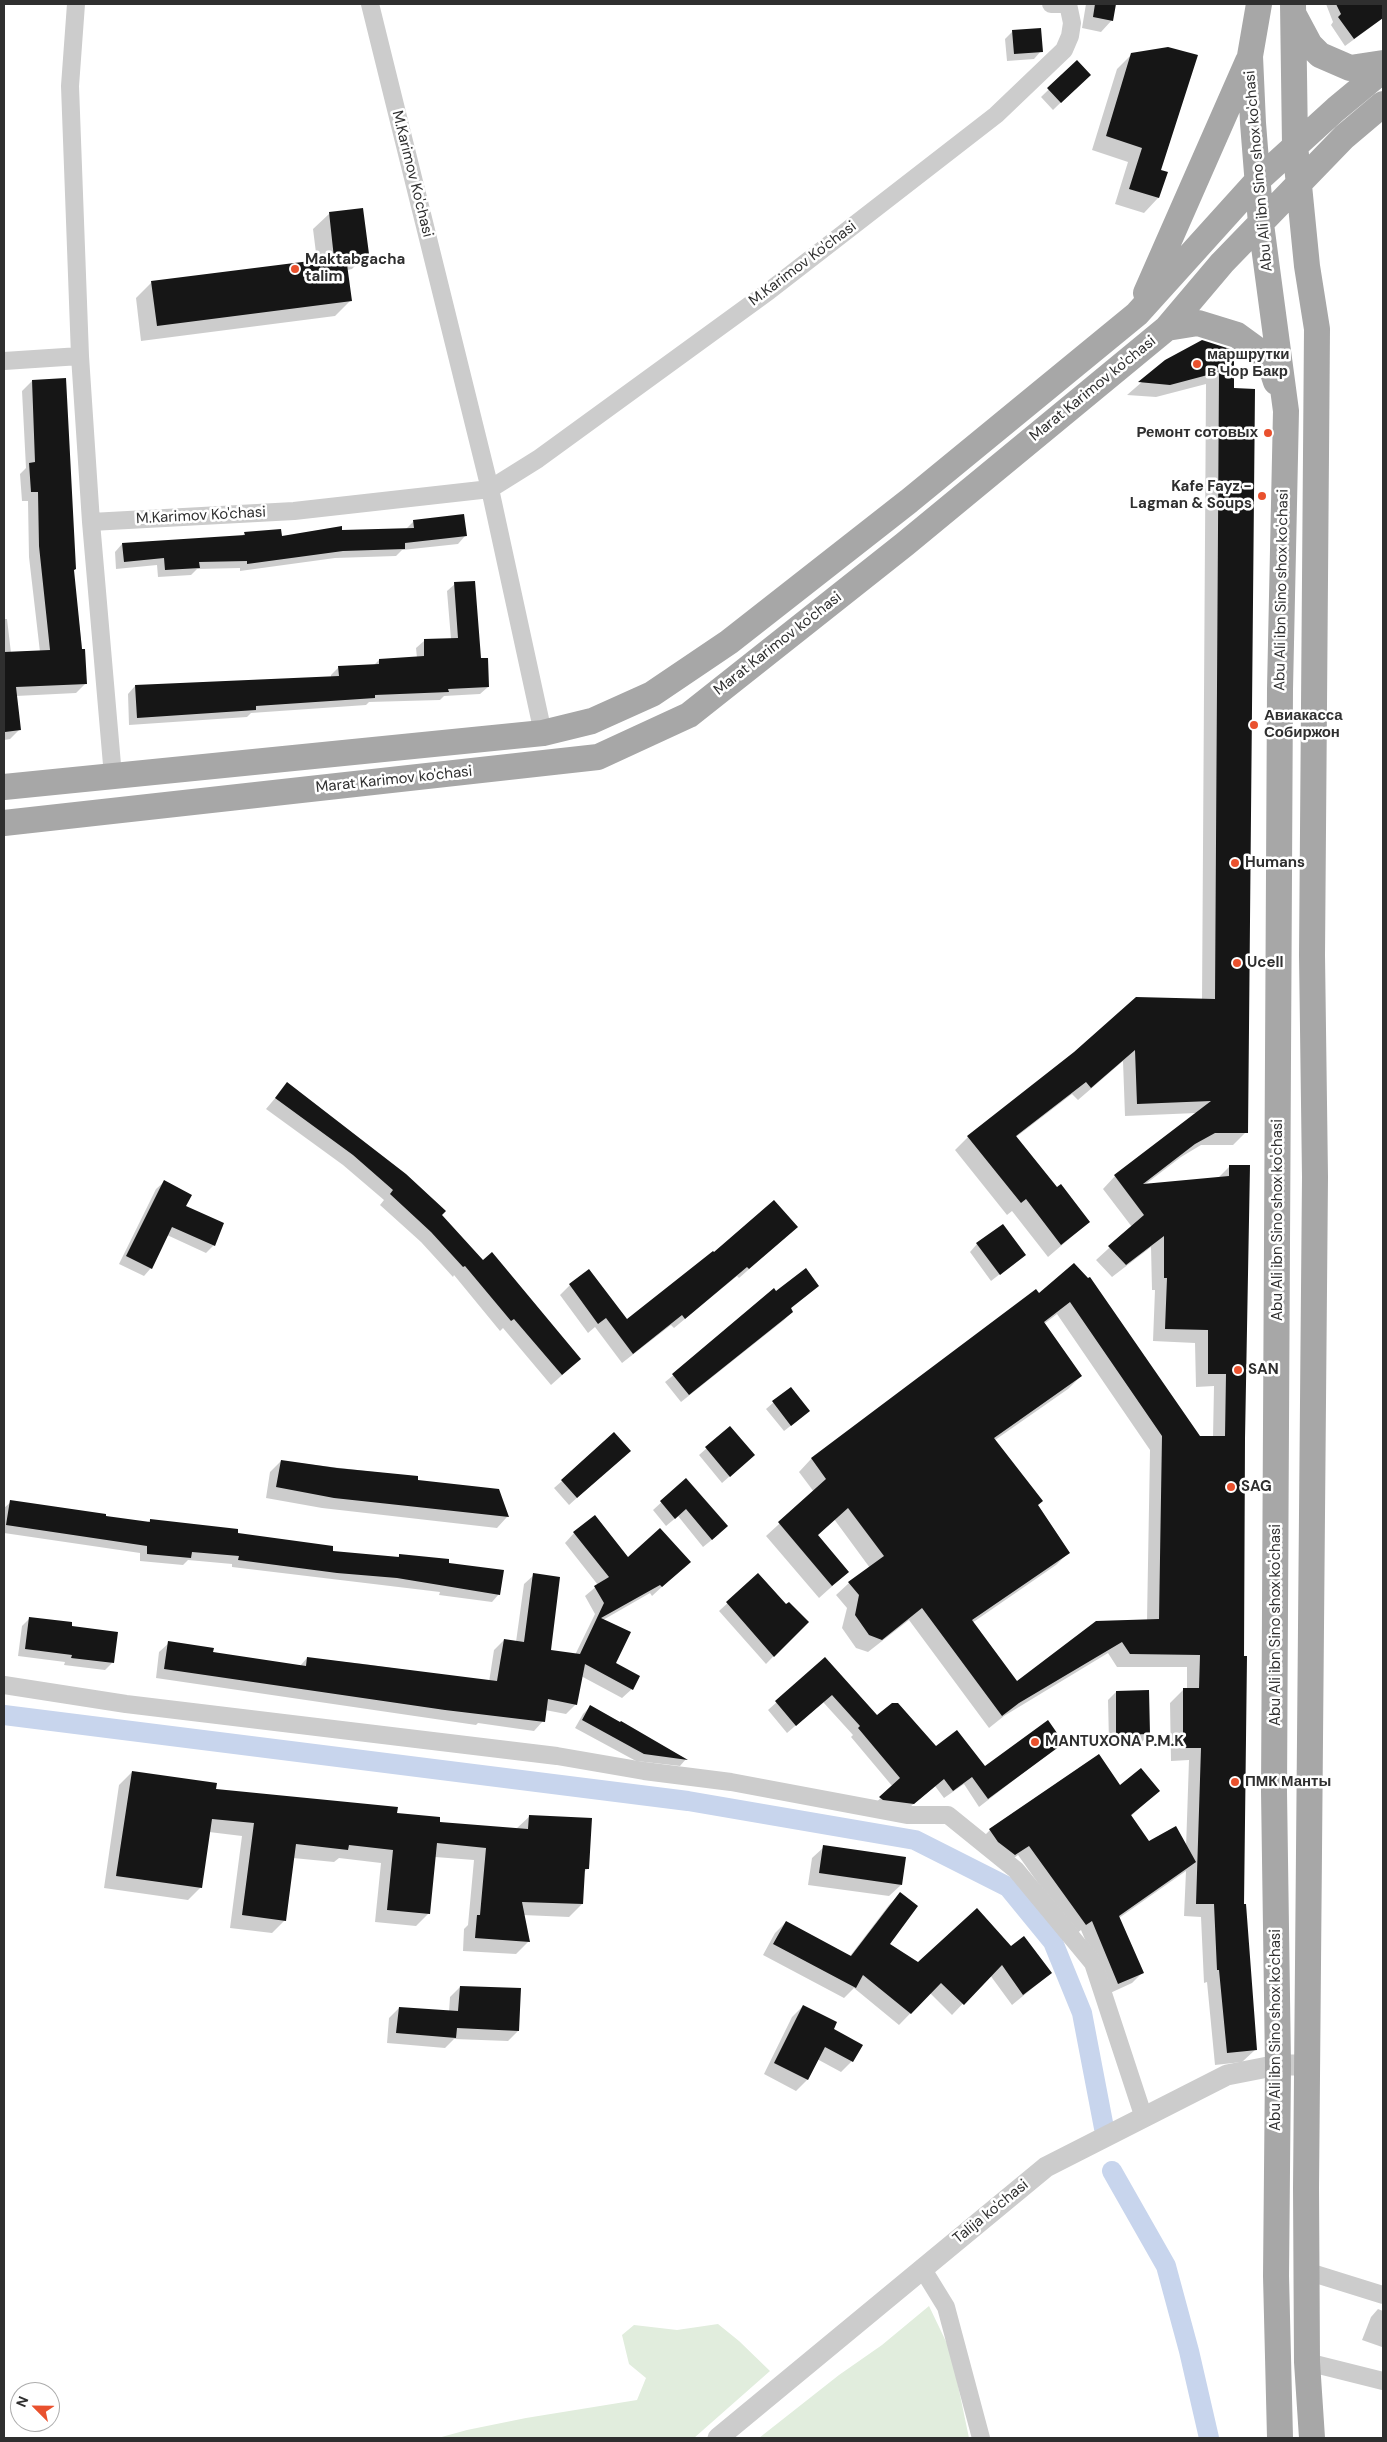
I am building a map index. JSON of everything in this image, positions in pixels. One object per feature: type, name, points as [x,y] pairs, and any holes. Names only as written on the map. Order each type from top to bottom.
[{"type":"main road","name":"Abu Ali ibn Sino shox ko'chasi","points":[[1259,4],[1250,56],[1253,123],[1259,179],[1261,224],[1286,411],[1280,689],[1274,1791],[1278,2065],[1275,2206],[1280,2438]]},
{"type":"main road","name":"Abu Ali ibn Sino shox ko'chasi","points":[[1293,8],[1295,145],[1307,266],[1316,329],[1312,955],[1316,1177],[1306,2065],[1307,2362],[1312,2438]]},
{"type":"main road","points":[[1293,8],[1310,45],[1320,55],[1350,68],[1383,63]]},
{"type":"main road","points":[[1137,314],[1250,56]]},
{"type":"main road","name":"Marat Karimov ko'chasi","points":[[4,787],[543,733],[592,721],[652,694],[729,642],[909,501],[1137,314],[1259,179],[1295,145],[1383,70]]},
{"type":"main road","name":"Marat Karimov ko'chasi","points":[[4,823],[598,757],[689,714],[912,537],[1167,328],[1222,263],[1344,137],[1383,104]]},
{"type":"main road","points":[[1167,328],[1198,323],[1237,335],[1259,351],[1273,373],[1286,411]]},
{"type":"main road","points":[[1278,2323],[1307,2322]]},
{"type":"street","points":[[76,4],[70,86],[80,356],[91,522],[113,776]]},
{"type":"street","name":"M.Karimov Ko'chasi","points":[[370,4],[490,489],[543,733]]},
{"type":"street","points":[[1051,4],[1068,4]]},
{"type":"street","name":"M.Karimov Ko'chasi","points":[[91,522],[294,510],[490,489],[538,459],[769,291],[996,115],[1064,50],[1070,36],[1072,23],[1068,4]]},
{"type":"street","points":[[4,361],[80,356]]},
{"type":"street","points":[[4,1685],[126,1704],[557,1756],[644,1771],[731,1782],[907,1815],[948,1815],[1016,1870],[1093,1963],[1144,2118]]},
{"type":"street","name":"Talija ko'chasi","points":[[718,2438],[1046,2167],[1227,2075],[1278,2065],[1306,2065]]},
{"type":"street","points":[[922,2268],[946,2307],[981,2438]]},
{"type":"street","points":[[1306,2271],[1383,2295]]},
{"type":"street","points":[[1307,2362],[1383,2381]]},
{"type":"green space","points":[[929,2306],[951,2352],[969,2438],[759,2438],[839,2375],[882,2345]]},
{"type":"green space","points":[[718,2324],[770,2371],[694,2438],[438,2438],[526,2418],[637,2400],[646,2378],[629,2364],[622,2335],[634,2325],[677,2330]]},
{"type":"building","points":[[1095,4],[1116,4],[1113,21],[1093,17]]},
{"type":"building","points":[[1336,4],[1383,4],[1383,18],[1354,39],[1338,17],[1341,14]]},
{"type":"building","points":[[1041,28],[1043,52],[1014,54],[1012,30]]},
{"type":"building","points":[[1168,47],[1198,55],[1161,170],[1168,172],[1159,198],[1129,189],[1142,148],[1106,136],[1131,53]]},
{"type":"building","points":[[1077,60],[1091,75],[1061,103],[1047,88]]},
{"type":"building","name":"Maktabgacha talim","points":[[363,208],[369,254],[346,257],[352,301],[157,326],[151,281],[334,258],[329,212]]},
{"type":"building","points":[[1202,340],[1230,349],[1238,354],[1234,357],[1234,388],[1255,389],[1248,1133],[1215,1133],[1195,1144],[1143,1184],[1229,1176],[1229,1165],[1250,1165],[1245,1438],[1244,1656],[1247,1656],[1244,1904],[1246,1904],[1257,2050],[1227,2053],[1219,1970],[1217,1970],[1214,1904],[1196,1904],[1201,1748],[1183,1748],[1183,1688],[1199,1688],[1200,1655],[1130,1654],[1122,1642],[1019,1703],[1002,1716],[922,1608],[882,1640],[869,1635],[855,1615],[859,1595],[848,1582],[884,1556],[848,1508],[818,1535],[849,1572],[832,1586],[778,1522],[826,1479],[811,1458],[1036,1289],[1039,1293],[1074,1263],[1088,1278],[1090,1277],[1200,1436],[1225,1436],[1226,1374],[1208,1374],[1208,1330],[1165,1329],[1167,1278],[1164,1278],[1164,1236],[1126,1265],[1108,1246],[1144,1215],[1114,1175],[1211,1101],[1137,1104],[1135,1050],[1091,1088],[1086,1082],[1016,1136],[1057,1187],[1061,1184],[1090,1222],[1061,1245],[1026,1199],[1021,1203],[967,1136],[1074,1052],[1136,997],[1215,999],[1219,372],[1170,385],[1138,382],[1165,360]],"holes":[[[1070,1302],[1162,1436],[1159,1619],[1096,1621],[1017,1681],[972,1620],[1070,1553],[1038,1505],[1043,1501],[994,1438],[1082,1376],[1044,1322]]]},
{"type":"building","points":[[66,378],[76,569],[74,570],[82,649],[85,649],[87,684],[16,687],[21,730],[5,732],[4,652],[50,650],[39,546],[38,492],[31,492],[29,463],[35,462],[32,380]]},
{"type":"building","points":[[464,514],[467,536],[405,543],[405,549],[343,551],[247,564],[247,561],[199,562],[200,568],[165,570],[164,558],[124,562],[122,543],[245,535],[244,532],[281,529],[282,536],[342,526],[342,530],[414,528],[413,520]]},
{"type":"building","points":[[475,581],[481,658],[488,658],[489,687],[448,689],[449,692],[375,695],[375,698],[256,706],[256,710],[137,718],[135,685],[339,676],[338,666],[379,664],[379,659],[424,656],[424,639],[458,638],[454,582]]},
{"type":"building","points":[[287,1082],[406,1174],[446,1211],[442,1215],[483,1260],[492,1252],[581,1359],[562,1375],[514,1319],[511,1321],[465,1266],[463,1267],[431,1232],[390,1194],[393,1190],[353,1155],[275,1098]]},
{"type":"building","points":[[164,1180],[192,1195],[186,1206],[224,1223],[215,1246],[172,1227],[152,1269],[126,1256]]},
{"type":"building","points":[[774,1200],[798,1227],[749,1269],[747,1267],[685,1319],[682,1315],[633,1354],[606,1318],[598,1324],[569,1284],[589,1269],[627,1319],[714,1252]]},
{"type":"building","points":[[1003,1224],[1026,1255],[1000,1275],[976,1243]]},
{"type":"building","points":[[806,1268],[819,1286],[791,1308],[793,1312],[689,1395],[672,1374],[774,1288],[776,1291]]},
{"type":"building","points":[[791,1387],[810,1411],[791,1426],[772,1401]]},
{"type":"building","points":[[730,1426],[755,1455],[730,1477],[705,1447]]},
{"type":"building","points":[[614,1432],[631,1451],[577,1498],[561,1480]]},
{"type":"building","points":[[281,1460],[418,1476],[418,1480],[499,1489],[509,1517],[334,1498],[276,1487]]},
{"type":"building","points":[[686,1478],[728,1526],[712,1540],[686,1509],[675,1519],[660,1501]]},
{"type":"building","points":[[10,1500],[150,1522],[150,1519],[238,1529],[238,1533],[333,1546],[333,1551],[399,1557],[399,1554],[449,1559],[449,1563],[504,1570],[500,1595],[397,1578],[337,1573],[238,1560],[239,1556],[192,1552],[191,1558],[147,1554],[147,1546],[6,1525]]},
{"type":"building","points":[[595,1515],[628,1557],[660,1528],[691,1562],[662,1587],[660,1585],[601,1618],[631,1632],[616,1663],[640,1676],[633,1690],[585,1664],[577,1705],[548,1699],[545,1722],[445,1710],[164,1669],[168,1641],[214,1648],[213,1652],[306,1666],[307,1657],[497,1681],[504,1639],[524,1642],[533,1573],[560,1577],[551,1650],[580,1654],[604,1603],[594,1586],[609,1577],[573,1532]]},
{"type":"building","points":[[758,1573],[786,1604],[789,1602],[809,1622],[774,1657],[726,1602]]},
{"type":"building","points":[[29,1617],[72,1622],[72,1626],[118,1632],[114,1663],[71,1658],[72,1655],[25,1649]]},
{"type":"building","points":[[825,1657],[877,1715],[892,1703],[898,1703],[936,1746],[957,1730],[985,1766],[1048,1720],[1064,1743],[988,1799],[972,1777],[953,1791],[944,1779],[914,1804],[883,1800],[879,1797],[900,1778],[858,1728],[860,1726],[832,1695],[796,1726],[775,1701]]},
{"type":"building","points":[[1149,1690],[1150,1734],[1116,1735],[1116,1691]]},
{"type":"building","points":[[590,1705],[688,1760],[644,1754],[582,1720]]},
{"type":"building","points":[[1099,1754],[1120,1785],[1141,1768],[1160,1791],[1131,1815],[1149,1841],[1176,1826],[1196,1862],[1119,1916],[1144,1973],[1118,1984],[1092,1921],[1086,1925],[1029,1846],[1015,1855],[998,1842],[989,1829]]},
{"type":"building","points":[[132,1771],[217,1783],[216,1789],[398,1807],[397,1813],[440,1817],[440,1822],[528,1829],[529,1815],[592,1818],[589,1869],[585,1869],[583,1904],[522,1902],[530,1942],[475,1938],[477,1915],[480,1915],[486,1848],[437,1843],[430,1914],[387,1910],[393,1850],[349,1845],[348,1850],[296,1844],[286,1921],[242,1915],[254,1823],[212,1819],[202,1888],[116,1876]]},
{"type":"building","points":[[823,1845],[906,1857],[902,1885],[819,1873]]},
{"type":"building","points":[[900,1892],[918,1906],[890,1944],[918,1962],[977,1908],[1011,1946],[1024,1936],[1052,1973],[1023,1995],[1002,1965],[964,2005],[941,1983],[911,2014],[863,1975],[856,1988],[773,1944],[786,1921],[851,1956]]},
{"type":"building","points":[[460,1986],[521,1988],[519,2031],[457,2028],[456,2038],[396,2033],[399,2007],[458,2011]]},
{"type":"building","points":[[803,2005],[837,2022],[834,2029],[863,2045],[853,2062],[825,2047],[808,2080],[774,2063]]},
{"type":"waterway","points":[[4,1715],[688,1801],[915,1840],[1008,1887],[1053,1942],[1082,2013],[1104,2128]]},
{"type":"waterway","points":[[1112,2171],[1166,2266],[1189,2351],[1209,2438]]},
{"type":"place","name":"Maktabgacha talim","points":[[295,269]]},
{"type":"place","name":"маршрутки в Чор Бакр","points":[[1197,364]]},
{"type":"place","name":"Ремонт сотовых","points":[[1268,433]]},
{"type":"place","name":"Kafe Fayz - Lagman & Soups","points":[[1262,496]]},
{"type":"place","name":"Авиакасса Собиржон","points":[[1254,725]]},
{"type":"place","name":"Humans","points":[[1235,863]]},
{"type":"place","name":"Ucell","points":[[1237,963]]},
{"type":"place","name":"SAN","points":[[1238,1370]]},
{"type":"place","name":"SAG","points":[[1231,1487]]},
{"type":"place","name":"MANTUXONA P.M.K","points":[[1035,1742]]},
{"type":"place","name":"ПМК Манты","points":[[1235,1782]]}]
